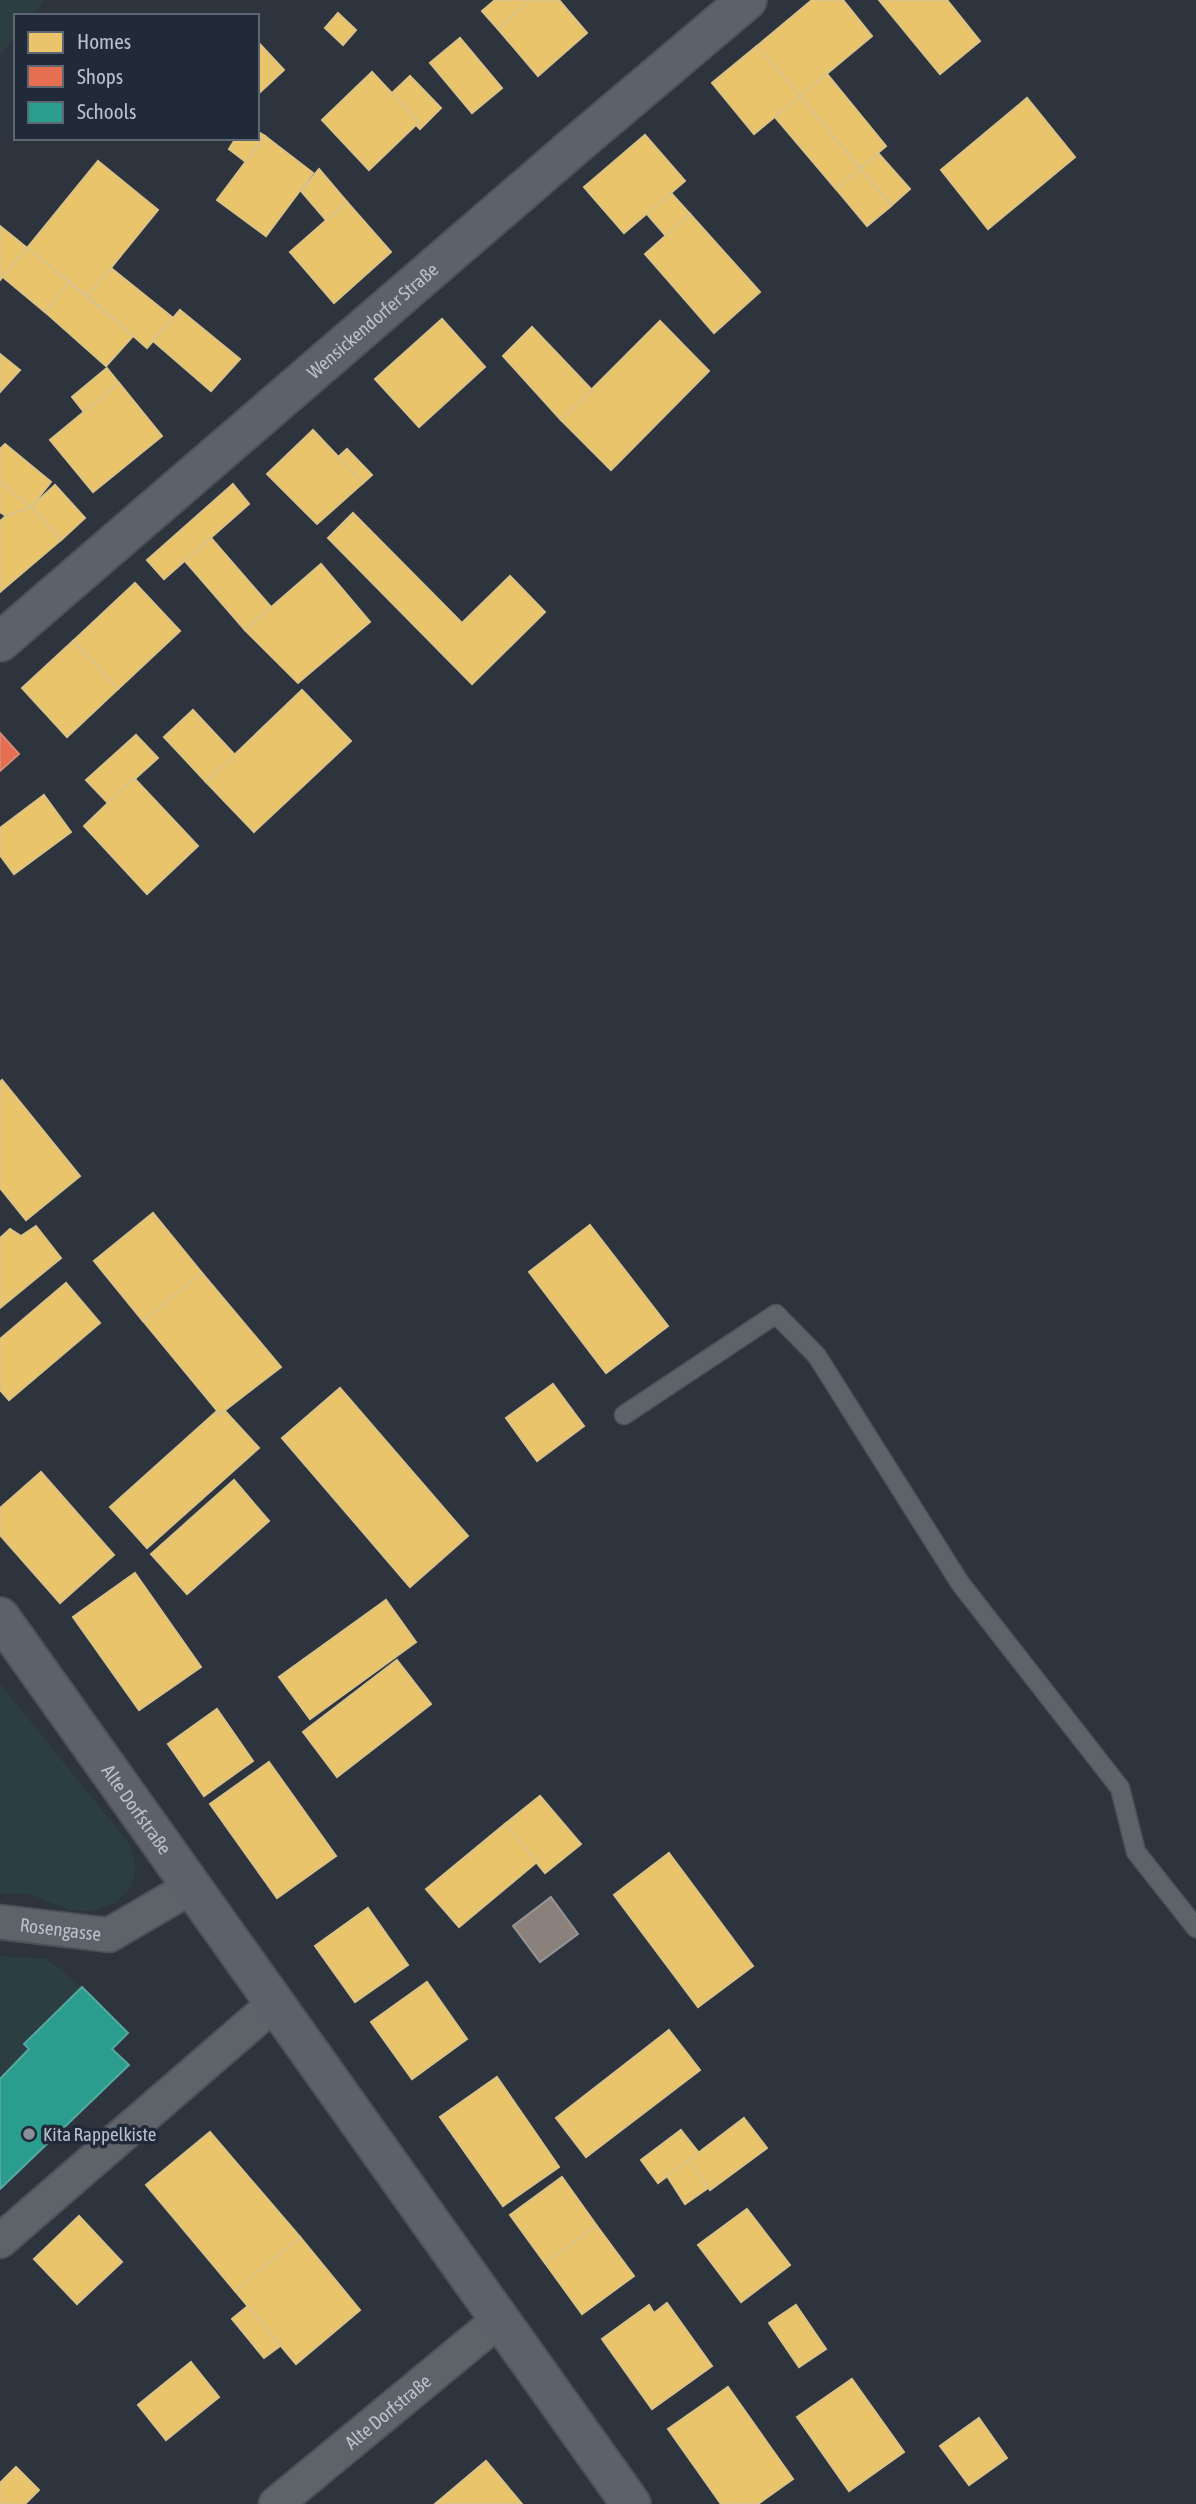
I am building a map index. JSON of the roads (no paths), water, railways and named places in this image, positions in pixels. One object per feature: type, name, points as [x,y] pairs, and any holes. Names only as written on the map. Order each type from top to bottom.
[{"type":"main road","name":"Wensickendorfer Straße","points":[[0,642],[747,0]]},
{"type":"main road","name":"Alte Dorfstraße","points":[[0,1617],[631,2504]]},
{"type":"street","name":"Rosengasse","points":[[0,1922],[109,1935],[193,1886]]},
{"type":"street","points":[[0,2241],[275,2003]]},
{"type":"street","name":"Alte Dorfstraße","points":[[276,2504],[500,2319]]},
{"type":"lane","points":[[624,1415],[776,1314],[817,1356],[960,1583],[1121,1788],[1136,1852],[1196,1928]]},
{"type":"place","name":"Kita Rappelkiste","points":[[29,2134]]}]
